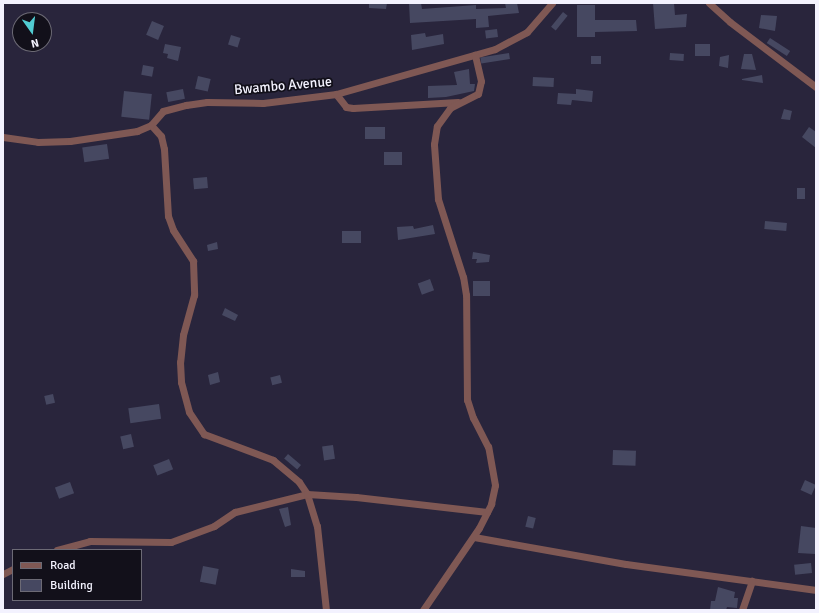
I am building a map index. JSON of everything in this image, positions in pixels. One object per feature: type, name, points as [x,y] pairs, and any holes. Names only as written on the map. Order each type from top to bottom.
[{"type":"street","name":"Bwambo Avenue","points":[[3,137],[52,143],[137,131],[151,125],[163,111],[186,105],[207,102],[263,103],[336,94],[495,49],[526,32],[552,3]]},
{"type":"street","points":[[709,3],[730,22],[816,87]]},
{"type":"street","points":[[336,94],[346,107],[353,108],[459,102],[474,98],[480,88],[475,55]]},
{"type":"street","points":[[808,81],[816,79]]},
{"type":"street","points":[[422,610],[474,537],[494,496],[494,474],[488,447],[470,412],[467,400],[465,288],[437,193],[434,135],[443,116],[459,102]]},
{"type":"street","points":[[151,125],[161,136],[164,149],[168,216],[173,230],[193,261],[194,295],[183,335],[180,362],[181,382],[189,412],[204,434],[273,460],[299,482],[307,494],[317,526],[326,610]]},
{"type":"street","points":[[61,549],[90,541],[171,542],[214,526],[235,512],[307,494],[356,497],[487,512]]},
{"type":"street","points":[[474,537],[626,564],[816,590]]},
{"type":"street","points":[[3,574],[12,570]]},
{"type":"street","points":[[742,610],[752,581]]},
{"type":"building","points":[[369,3],[387,3],[386,9],[369,8]]},
{"type":"building","points":[[409,3],[421,3],[422,9],[476,5],[476,9],[506,8],[505,3],[517,3],[519,13],[488,16],[489,27],[476,28],[476,19],[410,23]]},
{"type":"building","points":[[653,3],[674,3],[675,15],[687,14],[686,27],[655,29]]},
{"type":"building","points":[[577,5],[595,5],[595,20],[636,20],[637,31],[595,32],[595,37],[577,37]]},
{"type":"building","points":[[563,12],[568,16],[556,31],[551,27]]},
{"type":"building","points":[[761,15],[777,16],[775,31],[759,28]]},
{"type":"building","points":[[152,21],[164,26],[158,40],[146,35]]},
{"type":"building","points":[[497,29],[498,37],[486,38],[485,30]]},
{"type":"building","points":[[425,33],[426,37],[443,34],[444,44],[412,50],[411,35]]},
{"type":"building","points":[[231,35],[241,38],[238,47],[228,45]]},
{"type":"building","points":[[770,38],[790,51],[787,56],[767,43]]},
{"type":"building","points":[[165,44],[181,47],[178,61],[167,58],[168,54],[163,53]]},
{"type":"building","points":[[695,44],[710,44],[710,56],[695,56]]},
{"type":"building","points":[[509,53],[510,59],[481,63],[480,58]]},
{"type":"building","points":[[670,53],[684,54],[683,61],[670,60]]},
{"type":"building","points":[[744,54],[752,54],[756,70],[741,69]]},
{"type":"building","points":[[729,55],[728,68],[719,66],[720,57]]},
{"type":"building","points":[[591,56],[601,56],[601,64],[591,64]]},
{"type":"building","points":[[143,65],[154,67],[152,77],[141,75]]},
{"type":"building","points":[[469,69],[470,84],[475,84],[474,91],[446,97],[428,98],[428,86],[457,85],[454,72]]},
{"type":"building","points":[[762,75],[763,83],[742,80],[742,79]]},
{"type":"building","points":[[198,76],[211,79],[208,92],[195,89]]},
{"type":"building","points":[[533,77],[554,78],[554,87],[533,86]]},
{"type":"building","points":[[183,89],[185,99],[168,102],[166,92]]},
{"type":"building","points":[[576,89],[593,91],[592,102],[572,100],[571,105],[557,104],[558,93],[576,94]]},
{"type":"building","points":[[124,91],[152,94],[149,120],[121,117]]},
{"type":"building","points":[[784,109],[792,111],[790,120],[781,119]]},
{"type":"building","points":[[365,127],[385,127],[385,139],[365,139]]},
{"type":"building","points":[[809,127],[816,132],[816,148],[802,137]]},
{"type":"building","points":[[107,144],[109,159],[84,162],[82,147]]},
{"type":"building","points":[[384,152],[402,152],[402,165],[384,165]]},
{"type":"building","points":[[207,177],[208,188],[194,189],[193,178]]},
{"type":"building","points":[[797,188],[805,188],[805,199],[797,199]]},
{"type":"building","points":[[765,221],[787,223],[786,231],[764,229]]},
{"type":"building","points":[[433,225],[435,234],[398,240],[397,227],[413,226],[414,229]]},
{"type":"building","points":[[342,231],[361,231],[361,243],[342,243]]},
{"type":"building","points":[[217,242],[218,249],[208,251],[207,245]]},
{"type":"building","points":[[473,252],[490,255],[489,262],[476,263],[477,259],[472,259]]},
{"type":"building","points":[[430,279],[434,290],[422,295],[418,283]]},
{"type":"building","points":[[473,281],[490,281],[490,296],[473,296]]},
{"type":"building","points":[[225,308],[238,315],[235,321],[222,315]]},
{"type":"building","points":[[218,372],[220,382],[210,385],[208,375]]},
{"type":"building","points":[[280,375],[282,383],[272,385],[270,377]]},
{"type":"building","points":[[53,394],[55,403],[46,405],[44,396]]},
{"type":"building","points":[[159,404],[161,419],[130,423],[128,408]]},
{"type":"building","points":[[131,434],[134,447],[123,449],[120,436]]},
{"type":"building","points":[[333,445],[335,459],[324,460],[322,447]]},
{"type":"building","points":[[613,450],[636,451],[635,466],[612,465]]},
{"type":"building","points":[[288,454],[301,465],[297,470],[284,459]]},
{"type":"building","points":[[169,459],[173,469],[157,476],[153,465]]},
{"type":"building","points":[[805,480],[816,485],[811,495],[801,490]]},
{"type":"building","points":[[70,482],[74,493],[59,499],[55,487]]},
{"type":"building","points":[[288,507],[291,525],[285,527],[279,509]]},
{"type":"building","points":[[528,516],[536,518],[533,529],[525,527]]},
{"type":"building","points":[[801,526],[816,528],[815,554],[798,553]]},
{"type":"building","points":[[811,563],[812,573],[795,575],[794,565]]},
{"type":"building","points":[[203,566],[219,569],[216,585],[200,582]]},
{"type":"building","points":[[291,569],[305,571],[305,577],[291,577]]},
{"type":"building","points":[[718,587],[735,592],[734,598],[738,598],[737,608],[727,607],[726,610],[710,610],[711,601],[715,601]]}]
